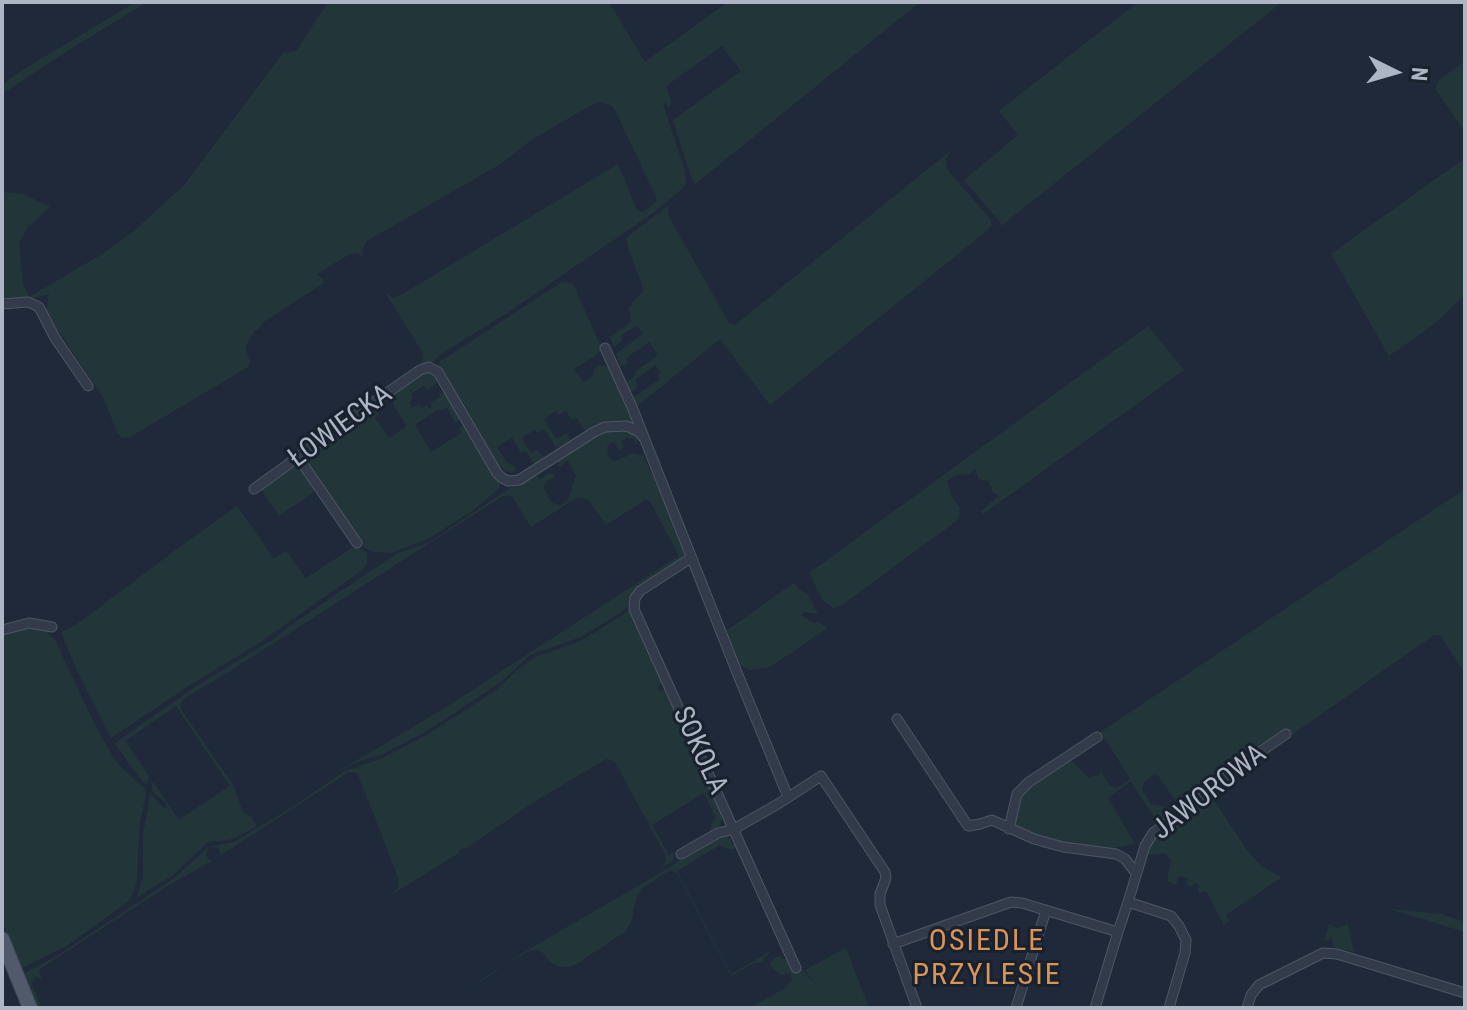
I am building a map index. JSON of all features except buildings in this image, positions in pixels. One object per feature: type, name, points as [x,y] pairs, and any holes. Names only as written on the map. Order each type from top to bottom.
[{"type":"main road","points":[[2,939],[30,1008]]},
{"type":"street","points":[[2,304],[28,302],[40,308],[55,338],[88,386]]},
{"type":"street","points":[[605,348],[788,797]]},
{"type":"street","name":"ŁOWIECKA","points":[[254,489],[420,370],[429,367],[438,372],[497,473],[508,481],[519,480],[605,427],[627,426],[643,437]]},
{"type":"street","points":[[298,457],[357,543]]},
{"type":"street","name":"SOKOLA","points":[[691,557],[643,588],[633,605],[796,968]]},
{"type":"street","points":[[2,630],[29,623],[52,627]]},
{"type":"street","points":[[897,719],[968,826],[992,820],[1034,839],[1063,847],[1116,854],[1125,859],[1136,873]]},
{"type":"street","name":"JAWOROWA","points":[[1095,1008],[1147,842],[1157,829],[1286,734]]},
{"type":"street","points":[[1009,829],[1014,799],[1021,790],[1097,737]]},
{"type":"street","points":[[681,854],[718,833],[734,829],[821,776],[885,872],[880,905],[917,1008]]},
{"type":"street","points":[[893,944],[1011,902],[1118,932]]},
{"type":"street","points":[[1128,902],[1171,916],[1186,940],[1184,959],[1169,1008]]},
{"type":"street","points":[[1016,1008],[1046,910]]},
{"type":"street","points":[[1247,1008],[1251,995],[1259,985],[1323,953],[1337,954],[1465,993]]},
{"type":"green space","points":[[136,2],[147,2],[2,94],[2,85],[19,72]]},
{"type":"green space","points":[[328,2],[609,2],[645,62],[728,2],[920,2],[694,185],[673,120],[741,71],[722,46],[666,86],[671,102],[668,109],[666,102],[663,104],[685,171],[684,187],[653,213],[432,363],[420,365],[422,352],[385,292],[393,298],[401,295],[618,164],[637,210],[644,212],[656,202],[611,105],[595,103],[531,140],[502,163],[367,241],[362,249],[363,257],[357,253],[350,254],[317,274],[325,282],[254,331],[245,348],[250,361],[248,367],[130,437],[123,438],[118,434],[102,395],[46,313],[49,294],[2,302],[2,192],[23,194],[50,207],[27,228],[19,243],[23,283],[29,297],[104,253],[133,232],[185,184],[283,53],[296,51]]},
{"type":"green space","points":[[1138,2],[1282,2],[1001,226],[964,180],[1018,135],[999,111]]},
{"type":"green space","points":[[1465,61],[1465,132],[1436,90],[1438,81]]},
{"type":"green space","points":[[950,151],[946,159],[947,169],[991,220],[991,226],[983,234],[770,405],[720,339],[636,407],[633,398],[660,379],[658,375],[661,372],[655,365],[635,380],[637,388],[631,392],[627,382],[658,355],[649,342],[626,358],[628,363],[621,367],[616,354],[643,334],[637,325],[621,336],[620,343],[614,347],[610,337],[631,322],[629,307],[644,290],[626,238],[669,205],[668,215],[729,323],[735,325]]},
{"type":"green space","points":[[1465,160],[1465,295],[1434,324],[1389,356],[1331,254]]},
{"type":"green space","points":[[562,282],[574,286],[602,349],[574,369],[584,382],[593,376],[598,365],[608,366],[635,426],[613,422],[583,435],[585,431],[577,418],[572,420],[566,411],[558,415],[556,411],[544,419],[556,439],[566,433],[571,440],[556,447],[544,429],[537,433],[534,430],[523,437],[531,453],[537,449],[544,458],[534,464],[526,451],[521,453],[512,437],[497,447],[507,463],[516,470],[504,471],[500,468],[504,473],[518,474],[520,477],[503,476],[439,369],[439,362]]},
{"type":"green space","points":[[1148,326],[1184,370],[983,514],[981,511],[999,496],[992,492],[988,481],[979,479],[975,468],[970,474],[955,475],[947,481],[951,495],[960,508],[959,519],[842,605],[834,608],[823,601],[809,573]]},
{"type":"green space","points":[[424,371],[433,372],[438,379],[427,390],[424,385],[411,394],[413,399],[409,402],[412,408],[419,404],[422,408],[427,405],[429,408],[432,406],[430,403],[440,397],[439,394],[446,392],[461,417],[456,423],[447,408],[438,409],[415,425],[431,452],[461,433],[459,428],[466,425],[498,479],[500,488],[430,538],[391,553],[375,552],[357,541],[304,462],[304,456],[373,408],[379,415],[375,418],[389,438],[407,426],[390,399],[386,401],[386,398]]},
{"type":"green space","points":[[615,428],[631,431],[636,436],[638,446],[634,439],[627,437],[621,441],[624,447],[619,450],[614,441],[607,445],[609,457],[613,462],[634,453],[643,456],[662,493],[685,551],[682,560],[620,613],[581,637],[530,655],[501,682],[427,731],[332,775],[440,711],[679,556],[650,501],[645,500],[606,525],[588,499],[578,497],[531,527],[512,496],[503,496],[183,699],[180,705],[182,711],[234,786],[243,813],[250,816],[257,826],[233,839],[208,842],[173,875],[136,898],[143,878],[143,835],[150,796],[163,808],[167,807],[152,791],[152,783],[179,820],[230,786],[176,706],[125,741],[149,776],[147,783],[115,743],[387,560],[428,543],[535,474],[540,479],[551,472],[555,477],[543,487],[551,502],[560,506],[568,500],[576,476],[568,460],[559,467],[557,459],[597,432]]},
{"type":"green space","points":[[295,464],[315,488],[313,493],[279,516],[261,489]]},
{"type":"green space","points":[[1465,489],[1465,673],[1440,635],[1434,635],[1226,781],[1196,799],[1192,797],[1190,803],[1181,808],[1156,773],[1144,782],[1142,790],[1151,804],[1174,811],[1160,822],[1157,822],[1131,781],[1108,798],[1135,844],[1107,849],[1067,844],[1021,832],[1014,825],[1017,800],[1031,784],[1070,759],[1089,778],[1099,775],[1100,770],[1110,786],[1117,788],[1130,779],[1106,740],[1096,735]]},
{"type":"green space","points":[[237,506],[274,559],[286,551],[306,578],[355,546],[367,553],[367,564],[259,643],[111,738],[61,632],[76,625]]},
{"type":"green space","points":[[794,583],[807,594],[818,614],[805,612],[801,615],[828,628],[770,667],[750,670],[739,665],[726,631]]},
{"type":"green space","points":[[631,608],[663,684],[657,686],[659,692],[666,689],[713,789],[722,817],[720,826],[709,833],[715,817],[704,793],[652,825],[669,855],[674,852],[674,858],[668,864],[661,868],[666,861],[665,854],[616,764],[606,759],[391,895],[398,887],[398,877],[359,777],[355,772],[349,772],[221,855],[217,847],[210,847],[206,854],[212,861],[166,887],[40,969],[42,979],[35,977],[31,983],[42,1008],[38,1008],[25,973],[60,954],[173,879],[208,847],[234,842],[343,772],[383,758],[428,734],[495,691],[535,657],[581,641]]},
{"type":"green space","points":[[28,625],[43,628],[55,640],[113,757],[146,793],[139,829],[137,881],[130,900],[68,945],[22,968],[2,921],[2,633]]},
{"type":"green space","points":[[1214,793],[1215,802],[1247,850],[1262,867],[1282,877],[1226,915],[1229,921],[1224,925],[1206,891],[1198,893],[1199,885],[1194,883],[1193,887],[1186,885],[1188,878],[1179,876],[1176,884],[1167,881],[1171,859],[1165,853],[1150,855],[1147,852],[1161,831]]},
{"type":"green space","points":[[726,835],[738,847],[731,850],[720,845],[677,871],[731,974],[776,948],[764,957],[763,962],[754,963],[731,976],[677,873],[670,870],[641,889],[626,931],[575,965],[558,966],[542,952],[529,951],[443,1008],[494,971],[521,954],[685,856]]},
{"type":"green space","points":[[1389,909],[1442,914],[1465,922],[1465,932]]},
{"type":"green space","points":[[1329,924],[1337,928],[1348,924],[1354,952],[1333,947],[1332,939],[1324,941]]},
{"type":"green space","points":[[846,948],[869,1008],[750,1008],[785,988],[792,979],[790,973],[780,975],[770,965],[778,956],[800,967],[816,985],[805,970]]},
{"type":"district","name":"OSIEDLE PRZYLESIE","points":[[987,959]]}]
